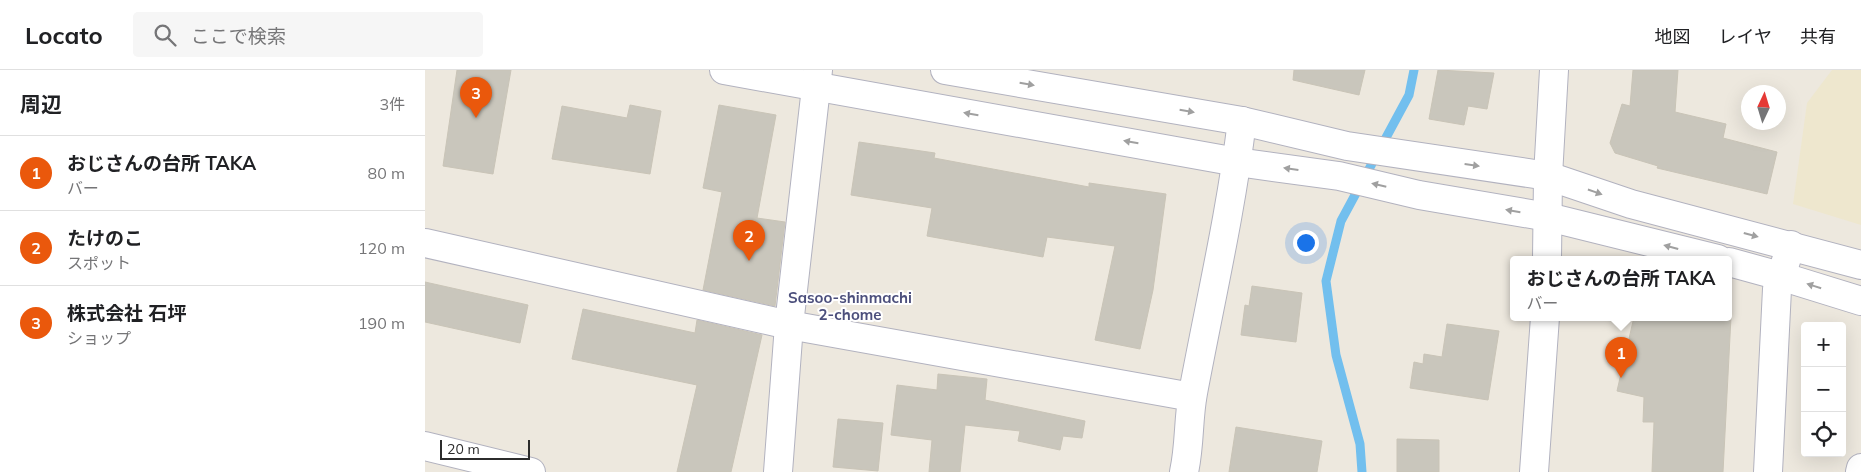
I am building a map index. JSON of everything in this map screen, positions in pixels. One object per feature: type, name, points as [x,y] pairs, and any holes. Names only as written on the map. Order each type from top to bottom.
[{"type":"street","points":[[724,70],[818,78],[1237,162],[1339,176],[1419,195],[1548,217],[1706,256]]},
{"type":"street","points":[[945,70],[1243,121],[1347,146],[1548,176],[1631,204],[1861,265]]},
{"type":"street","points":[[1547,256],[1548,176],[1554,70]]},
{"type":"street","points":[[778,472],[789,325],[818,78]]},
{"type":"street","points":[[1184,472],[1188,450],[1192,397],[1237,162],[1243,121]]},
{"type":"street","points":[[425,243],[789,325],[1192,397]]},
{"type":"street","points":[[1768,472],[1777,289],[1791,246]]},
{"type":"street","points":[[1732,263],[1861,301]]},
{"type":"street","points":[[1534,472],[1545,321]]},
{"type":"street","points":[[425,446],[531,472]]},
{"type":"street","points":[[1860,472],[1861,468]]},
{"type":"shaded area","points":[[1832,70],[1861,70],[1861,225],[1793,204],[1807,103]]},
{"type":"building","points":[[457,70],[511,70],[493,174],[443,166]]},
{"type":"building","points":[[1294,70],[1365,70],[1359,95],[1293,80]]},
{"type":"building","points":[[1438,70],[1494,73],[1487,109],[1468,106],[1464,125],[1429,119]]},
{"type":"building","points":[[1633,70],[1678,70],[1675,112],[1726,124],[1723,138],[1777,152],[1767,194],[1657,168],[1658,166],[1615,153],[1610,143],[1622,104],[1630,106]]},
{"type":"building","points":[[630,105],[661,111],[650,174],[552,159],[562,106],[627,118]]},
{"type":"building","points":[[719,105],[776,115],[757,218],[785,222],[775,306],[703,290],[722,192],[703,188]]},
{"type":"building","points":[[859,142],[935,153],[934,158],[1089,187],[1089,183],[1166,194],[1153,290],[1140,349],[1095,340],[1115,246],[1047,237],[1043,257],[927,236],[932,208],[851,195]]},
{"type":"building","points":[[425,282],[528,305],[520,343],[425,322]]},
{"type":"building","points":[[1252,286],[1302,293],[1296,342],[1241,335],[1245,305],[1249,306]]},
{"type":"building","points":[[583,309],[695,333],[697,320],[762,335],[731,472],[677,472],[697,385],[572,359]]},
{"type":"building","points":[[1633,321],[1731,321],[1723,472],[1652,472],[1654,422],[1643,422],[1644,397],[1617,391]]},
{"type":"building","points":[[1447,324],[1499,331],[1488,400],[1410,388],[1414,362],[1423,364],[1424,354],[1442,357]]},
{"type":"building","points":[[938,374],[987,379],[985,400],[1085,421],[1082,438],[1063,436],[1060,450],[1018,441],[1020,431],[965,425],[960,472],[929,472],[932,440],[891,435],[897,385],[937,390]]},
{"type":"building","points":[[838,419],[883,423],[878,471],[833,467]]},
{"type":"building","points":[[1236,427],[1322,441],[1317,472],[1229,472]]},
{"type":"building","points":[[1397,439],[1439,440],[1439,472],[1397,472]]},
{"type":"waterway","points":[[1362,472],[1360,444],[1336,355],[1326,281],[1341,221],[1409,95],[1414,70]]},
{"type":"place","name":"株式会社 石坪","points":[[476,118]]},
{"type":"place","name":"たけのこ","points":[[749,261]]},
{"type":"place","name":"おじさんの台所 TAKA","points":[[1621,378]]},
{"type":"district","name":"Sasoo-shinmachi 2-chome","points":[[850,306]]}]
